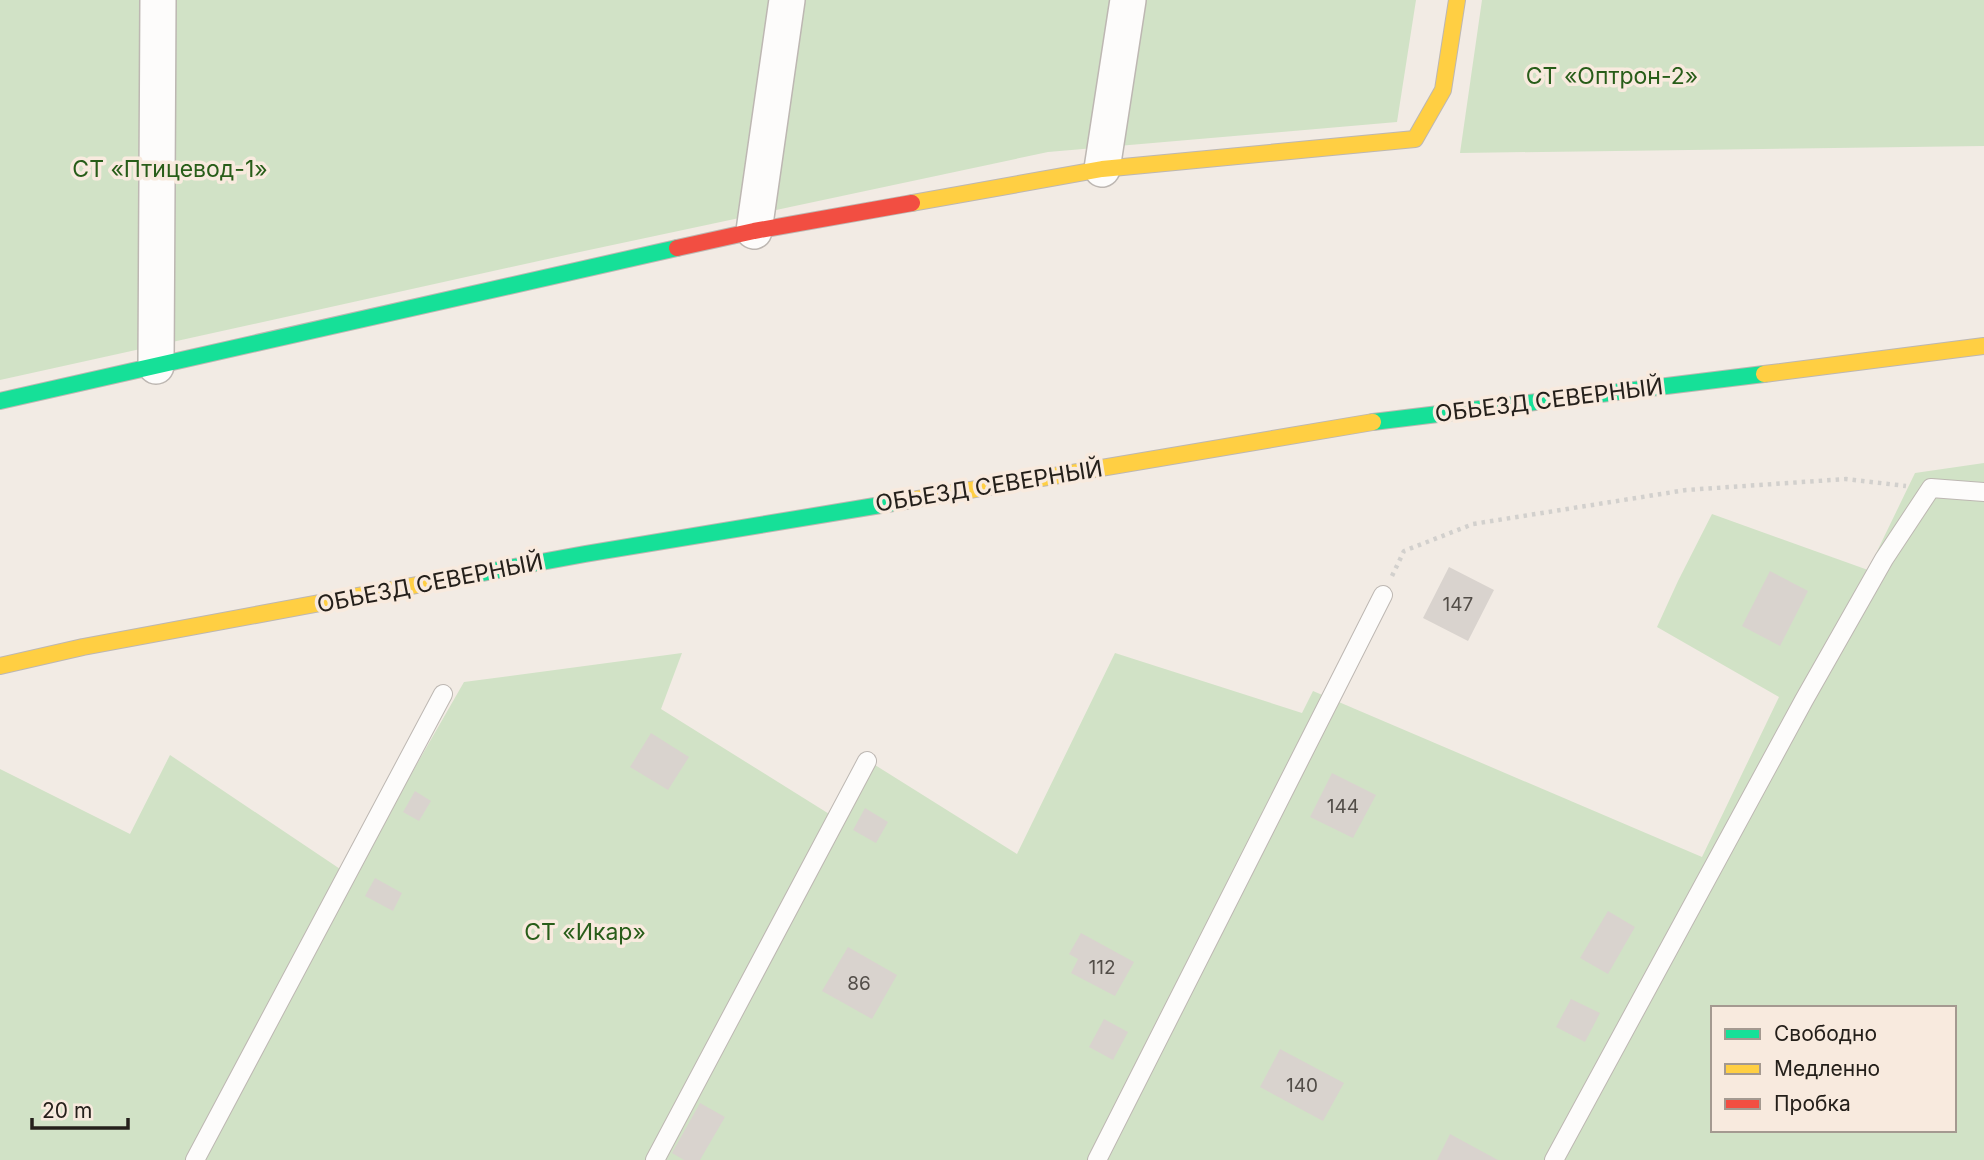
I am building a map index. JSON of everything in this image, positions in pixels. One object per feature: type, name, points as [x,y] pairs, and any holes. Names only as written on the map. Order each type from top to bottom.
[{"type":"main road","points":[[0,401],[754,231],[1102,169],[1415,139],[1443,90],[1457,0]]},
{"type":"main road","name":"ОБЬЕЗД СЕВЕРНЫЙ","points":[[0,666],[97,645],[585,554],[1368,423],[1984,346]]},
{"type":"street","points":[[156,366],[158,0]]},
{"type":"street","points":[[754,231],[787,0]]},
{"type":"street","points":[[1102,169],[1128,0]]},
{"type":"lane","points":[[1554,1160],[1804,700],[1884,559],[1931,488],[1984,492]]},
{"type":"lane","points":[[1097,1160],[1383,595]]},
{"type":"lane","points":[[195,1160],[443,694]]},
{"type":"lane","points":[[655,1160],[867,761]]},
{"type":"path","points":[[1383,595],[1404,551],[1473,524],[1686,490],[1846,480],[1931,488]]},
{"type":"green space","name":"СТ «Птицевод-1»","points":[[0,0],[1416,0],[1397,122],[1048,152],[0,380]]},
{"type":"green space","name":"СТ «Оптрон-2»","points":[[1482,0],[1984,0],[1984,146],[1460,153]]},
{"type":"green space","name":"СТ «Икар»","points":[[1984,463],[1984,1160],[0,1160],[0,769],[130,834],[170,755],[352,877],[464,682],[682,653],[661,709],[834,817],[875,765],[1017,854],[1115,653],[1302,713],[1313,691],[1702,857],[1779,697],[1657,627],[1712,514],[1868,570],[1915,473]]},
{"type":"building","points":[[1449,567],[1494,590],[1468,641],[1423,618]]},
{"type":"building","points":[[1770,571],[1808,591],[1780,646],[1742,626]]},
{"type":"building","points":[[651,733],[689,757],[668,790],[630,767]]},
{"type":"building","points":[[1332,773],[1376,795],[1353,838],[1310,817]]},
{"type":"building","points":[[415,791],[431,801],[419,821],[403,812]]},
{"type":"building","points":[[865,808],[888,822],[876,843],[853,830]]},
{"type":"building","points":[[375,878],[402,893],[393,911],[365,896]]},
{"type":"building","points":[[1608,911],[1635,927],[1608,974],[1580,958]]},
{"type":"building","points":[[1081,933],[1134,962],[1115,996],[1071,973],[1078,959],[1069,954]]},
{"type":"building","points":[[848,947],[897,975],[872,1019],[822,991]]},
{"type":"building","points":[[1571,999],[1600,1013],[1585,1042],[1556,1027]]},
{"type":"building","points":[[1104,1019],[1128,1032],[1113,1060],[1089,1047]]},
{"type":"building","points":[[1280,1049],[1344,1083],[1323,1121],[1260,1087]]},
{"type":"building","points":[[700,1103],[725,1117],[700,1160],[684,1160],[672,1153]]},
{"type":"building","points":[[1450,1134],[1498,1160],[1437,1160]]},
{"type":"traffic: fast","points":[[0,401],[677,248]]},
{"type":"traffic: fast","points":[[1373,422],[1764,374]]},
{"type":"traffic: fast","points":[[433,582],[911,500]]},
{"type":"traffic: slow","points":[[912,203],[1102,169],[1415,139],[1443,90],[1457,0]]},
{"type":"traffic: slow","points":[[1764,374],[1984,346]]},
{"type":"traffic: slow","points":[[911,500],[1373,422]]},
{"type":"traffic: slow","points":[[0,666],[83,647],[433,582]]},
{"type":"traffic: jam","points":[[677,248],[754,231],[912,203]]}]
